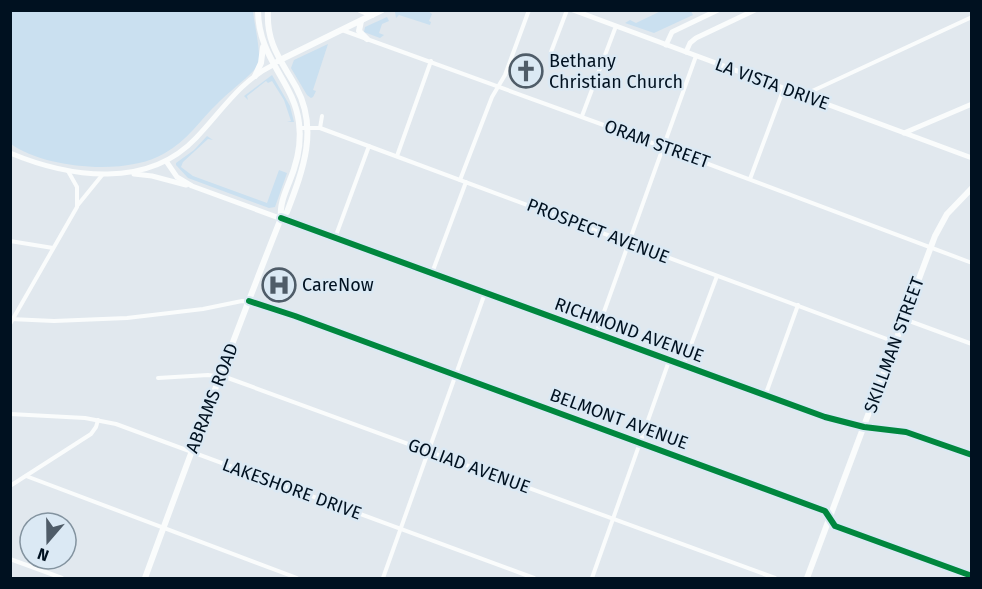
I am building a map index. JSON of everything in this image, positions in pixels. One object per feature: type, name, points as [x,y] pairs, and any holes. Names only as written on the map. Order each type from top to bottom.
[{"type":"main road","name":"ABRAMS ROAD","points":[[258,10],[259,27],[264,44],[292,98],[300,128],[298,153],[280,208],[281,218]]},
{"type":"main road","name":"ABRAMS ROAD","points":[[145,579],[191,451],[281,218],[287,212],[305,161],[308,128],[302,99],[280,60],[270,36],[268,10]]},
{"type":"main road","points":[[360,10],[373,15]]},
{"type":"main road","points":[[273,64],[382,10]]},
{"type":"main road","points":[[361,21],[359,31],[367,39]]},
{"type":"main road","points":[[255,76],[261,63],[264,44]]},
{"type":"main road","name":"SKILLMAN STREET","points":[[807,579],[930,247],[947,214],[972,188]]},
{"type":"street","points":[[432,273],[492,97],[505,75],[529,10]]},
{"type":"street","points":[[551,52],[567,10]]},
{"type":"street","name":"LA VISTA DRIVE","points":[[573,10],[972,158]]},
{"type":"street","points":[[666,45],[672,32],[718,10]]},
{"type":"street","points":[[686,52],[690,42],[696,38],[755,10]]},
{"type":"street","points":[[808,97],[810,92],[972,17]]},
{"type":"street","points":[[582,116],[616,26]]},
{"type":"street","name":"ORAM STREET","points":[[341,29],[663,146],[972,263]]},
{"type":"street","points":[[596,334],[696,56]]},
{"type":"street","points":[[397,156],[431,61]]},
{"type":"street","points":[[127,173],[166,161],[189,144],[226,102],[255,76],[273,64]]},
{"type":"street","points":[[750,179],[784,88]]},
{"type":"street","points":[[904,133],[972,104]]},
{"type":"street","points":[[321,128],[322,116]]},
{"type":"street","points":[[926,141],[922,133],[929,122]]},
{"type":"street","name":"PROSPECT AVENUE","points":[[300,128],[321,128],[895,342]]},
{"type":"street","points":[[334,238],[369,146]]},
{"type":"street","points":[[10,153],[34,162],[68,170],[152,176],[192,186]]},
{"type":"street","name":"RICHMOND AVENUE","points":[[166,161],[177,177],[192,186],[765,396],[825,417],[864,427],[906,432],[972,455]]},
{"type":"street","points":[[68,170],[77,187],[77,207]]},
{"type":"street","points":[[10,324],[77,207],[103,174]]},
{"type":"street","points":[[10,241],[53,248]]},
{"type":"street","points":[[683,366],[717,276]]},
{"type":"street","points":[[383,579],[485,293]]},
{"type":"street","points":[[12,319],[75,320],[156,316],[249,301]]},
{"type":"street","name":"BELMONT AVENUE","points":[[249,301],[825,511],[835,526],[972,576]]},
{"type":"street","points":[[765,396],[798,305]]},
{"type":"street","points":[[904,319],[972,344]]},
{"type":"street","points":[[592,579],[670,361]]},
{"type":"street","name":"GOLIAD AVENUE","points":[[158,378],[221,376],[775,579]]},
{"type":"street","name":"LAKESHORE DRIVE","points":[[10,414],[98,420],[139,432],[534,579]]},
{"type":"street","points":[[10,486],[91,434],[98,420]]},
{"type":"street","points":[[26,476],[297,579]]},
{"type":"street","points":[[10,559],[62,579]]},
{"type":"shaded area","points":[[400,10],[428,11],[432,14],[430,25],[399,15],[396,18],[395,12]]},
{"type":"shaded area","points":[[663,10],[691,11],[693,15],[654,33],[625,23],[630,20],[636,23]]},
{"type":"shaded area","points":[[10,11],[253,11],[259,61],[251,73],[222,99],[187,136],[165,153],[130,165],[109,167],[65,164],[26,153],[11,144]]},
{"type":"shaded area","points":[[387,17],[389,21],[382,24],[379,33],[384,35],[380,38],[364,32],[365,27]]},
{"type":"shaded area","points":[[328,44],[313,90],[316,91],[311,98],[291,68],[294,60]]},
{"type":"shaded area","points":[[272,75],[290,106],[294,122],[287,122],[291,121],[284,100],[272,81],[268,83],[266,81],[247,96],[248,100],[244,96]]},
{"type":"shaded area","points":[[207,136],[213,140],[208,139],[183,162],[181,167],[193,176],[267,203],[279,170],[287,173],[275,207],[269,208],[188,178],[176,163],[194,150]]},
{"type":"cycle path","points":[[281,218],[825,417],[864,427],[906,432],[972,455]]},
{"type":"cycle path","points":[[249,301],[825,511],[835,526],[972,576]]},
{"type":"place","name":"Bethany Christian Church","points":[[526,71]]},
{"type":"place","name":"CareNow","points":[[279,285]]}]
